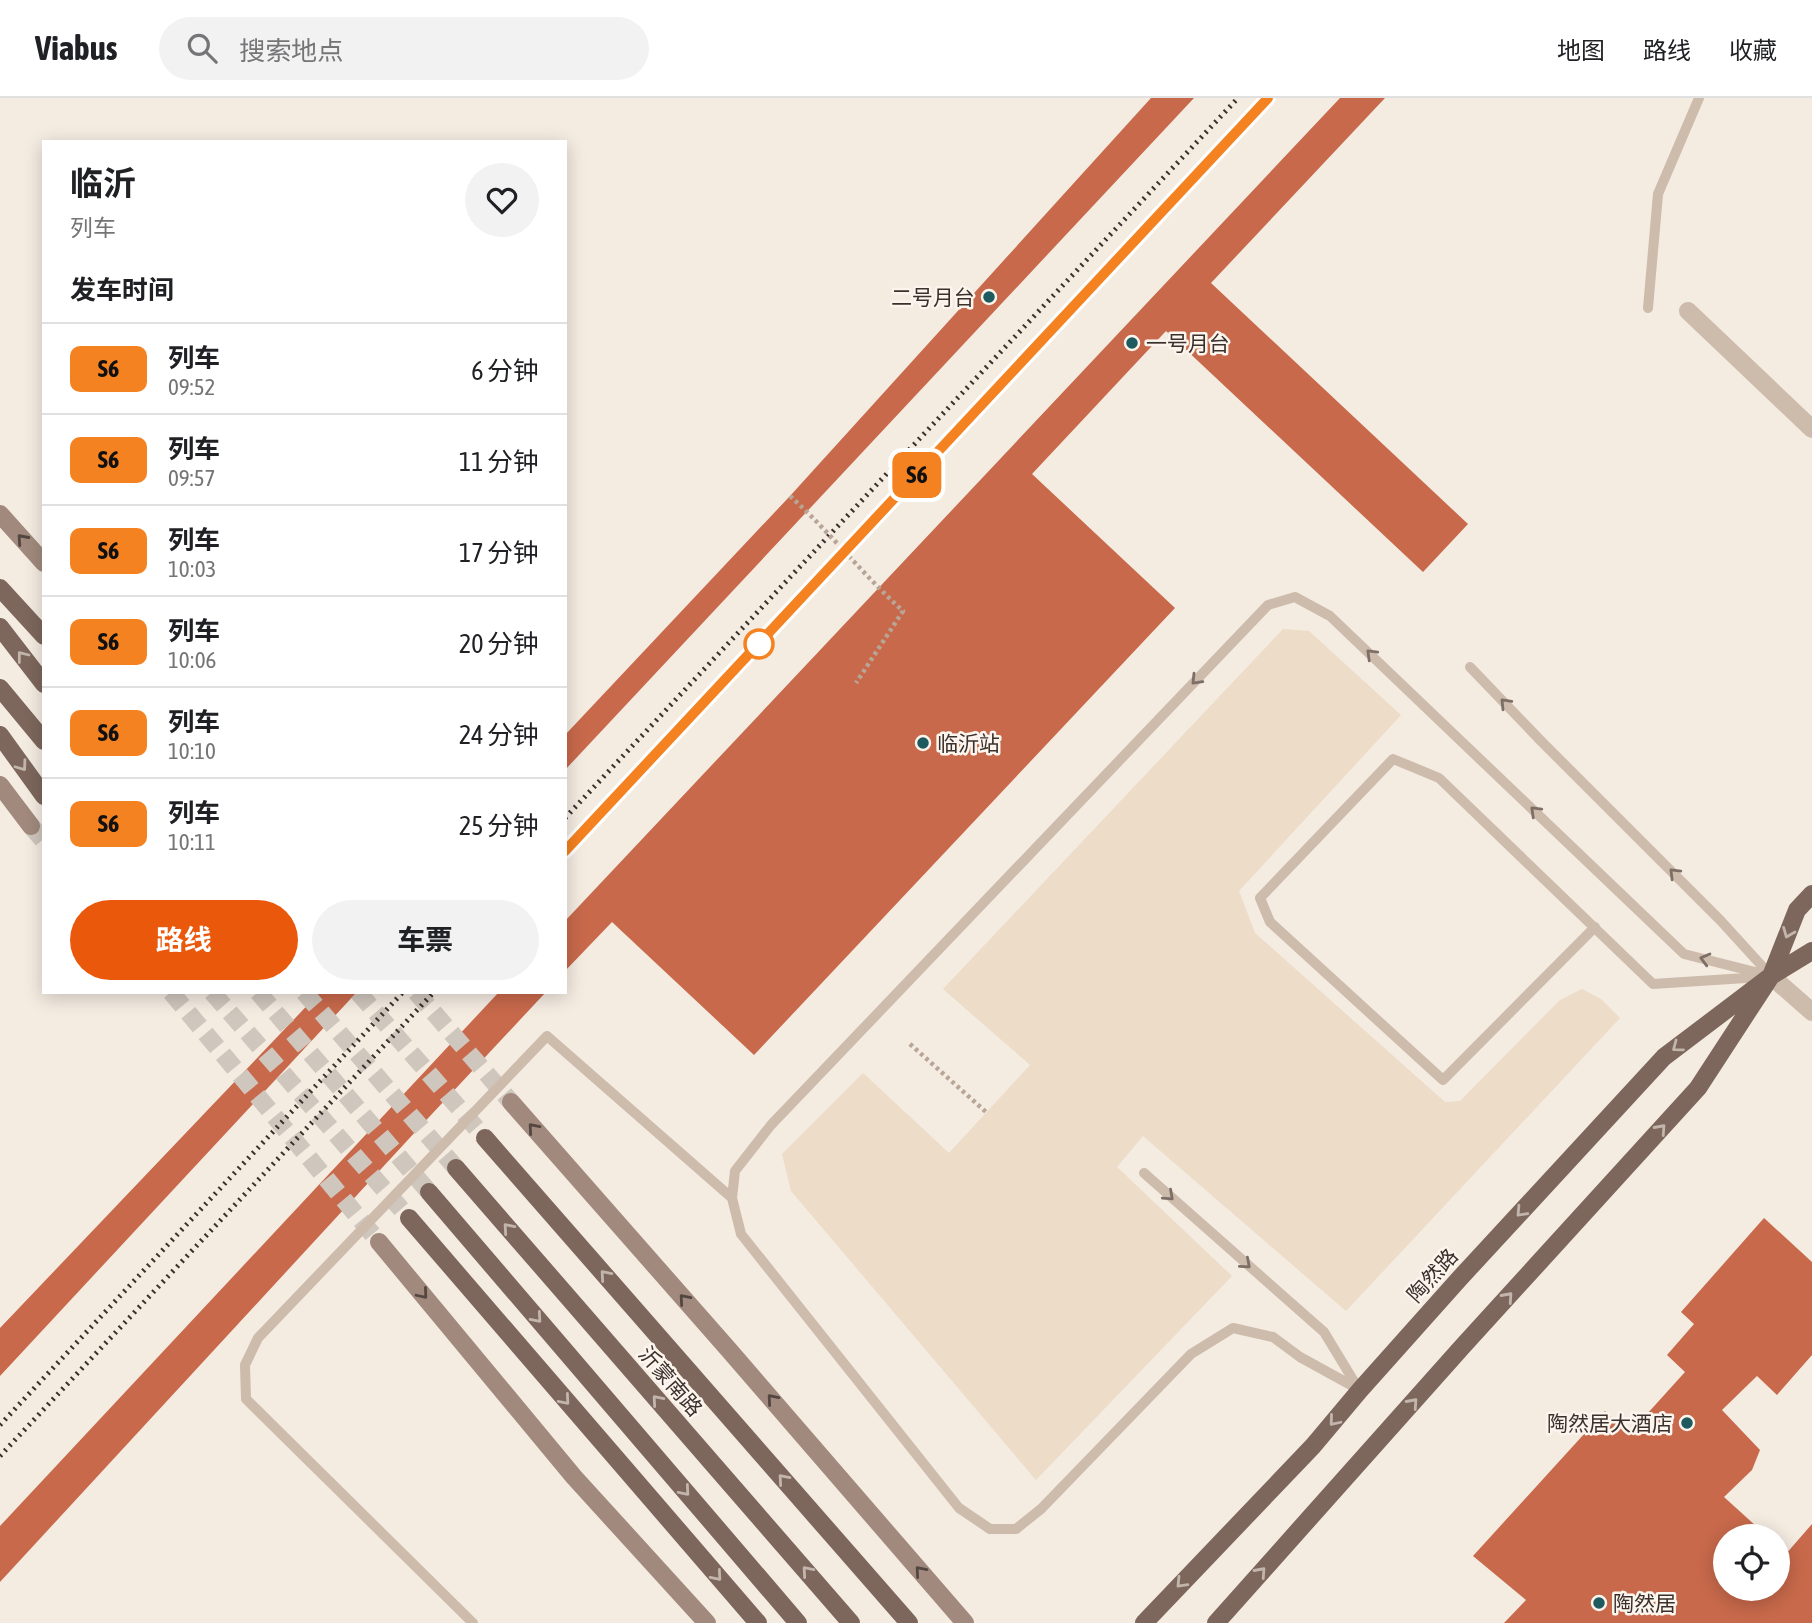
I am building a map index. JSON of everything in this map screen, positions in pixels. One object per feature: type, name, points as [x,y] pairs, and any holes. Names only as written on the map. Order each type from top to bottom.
[{"type":"main road","points":[[0,588],[42,634]]},
{"type":"main road","points":[[0,627],[42,681]]},
{"type":"main road","points":[[0,688],[42,739]]},
{"type":"main road","points":[[0,735],[42,793]]},
{"type":"main road","name":"陶然路","points":[[1216,1623],[1698,1088],[1771,976],[1797,909],[1812,894]]},
{"type":"main road","name":"陶然路","points":[[1144,1623],[1313,1446],[1460,1278],[1664,1057],[1771,976],[1812,951]]},
{"type":"main road","points":[[485,1138],[909,1623]]},
{"type":"main road","name":"沂蒙南路","points":[[456,1168],[851,1623]]},
{"type":"main road","points":[[429,1192],[798,1623]]},
{"type":"main road","points":[[409,1219],[758,1623]]},
{"type":"street","points":[[1688,311],[1812,429]]},
{"type":"street","points":[[0,514],[42,561]]},
{"type":"street","points":[[0,785],[31,826]]},
{"type":"street","points":[[1771,976],[1812,1012]]},
{"type":"street","points":[[511,1102],[965,1623]]},
{"type":"street","points":[[379,1241],[574,1477],[707,1623]]},
{"type":"lane","points":[[1648,308],[1658,194],[1699,98]]},
{"type":"lane","points":[[1360,1390],[1300,1357],[1273,1337],[1233,1328],[1191,1354],[1041,1509],[1016,1529],[990,1528],[959,1508],[741,1234],[732,1198],[735,1171],[771,1125],[1268,605],[1295,597],[1330,616],[1684,954],[1771,976]]},
{"type":"lane","points":[[1470,667],[1721,921],[1771,976]]},
{"type":"lane","points":[[1595,927],[1443,1080],[1270,922],[1260,898],[1393,759],[1439,778],[1595,927],[1653,984],[1771,976]]},
{"type":"lane","points":[[473,1623],[246,1399],[245,1364],[258,1338],[547,1036],[732,1198]]},
{"type":"lane","points":[[1144,1173],[1324,1332],[1360,1390]]},
{"type":"path","points":[[790,496],[878,589],[903,611],[856,682]]},
{"type":"path","points":[[910,1044],[986,1112]]},
{"type":"shaded area","points":[[1283,629],[1309,631],[1401,715],[1239,891],[1255,933],[1445,1102],[1460,1101],[1560,1000],[1582,989],[1601,999],[1620,1018],[1346,1311],[1143,1136],[1117,1167],[1232,1276],[1036,1480],[791,1191],[782,1154],[863,1073],[949,1153],[1030,1065],[943,989]]},
{"type":"building","name":"二号月台","points":[[1151,98],[1194,98],[567,768],[567,733],[790,496]]},
{"type":"building","name":"临沂站","points":[[1340,98],[1385,98],[1211,283],[1468,524],[1423,572],[1166,331],[1032,474],[1175,608],[754,1055],[612,922],[567,969],[567,919]]},
{"type":"building","points":[[318,994],[355,994],[0,1376],[0,1328]]},
{"type":"building","points":[[497,994],[544,994],[0,1582],[0,1526]]},
{"type":"building","name":"陶然居大酒店","points":[[1764,1218],[1812,1262],[1812,1355],[1777,1395],[1757,1376],[1722,1410],[1760,1450],[1752,1470],[1724,1497],[1754,1524],[1713,1524],[1713,1601],[1790,1601],[1790,1549],[1812,1524],[1812,1623],[1504,1623],[1526,1600],[1473,1556],[1605,1411],[1628,1435],[1685,1372],[1667,1355],[1694,1324],[1681,1312]]},
{"type":"tunnel","points":[[31,826],[42,839]]},
{"type":"tunnel","points":[[173,994],[379,1242]]},
{"type":"tunnel","points":[[214,994],[409,1218]]},
{"type":"tunnel","points":[[260,994],[429,1192]]},
{"type":"tunnel","points":[[306,994],[456,1168]]},
{"type":"tunnel","points":[[360,994],[485,1138]]},
{"type":"tunnel","points":[[418,994],[511,1102]]},
{"type":"railway","points":[[567,816],[1238,98]]},
{"type":"railway","points":[[567,850],[1268,98]]},
{"type":"railway","points":[[0,1425],[401,994]]},
{"type":"railway","points":[[0,1456],[432,994]]},
{"type":"train","name":"S6","points":[[567,849],[1268,98]]},
{"type":"place","name":"二号月台","points":[[989,297]]},
{"type":"place","name":"一号月台","points":[[1132,343]]},
{"type":"place","name":"临沂站","points":[[923,743]]},
{"type":"place","name":"陶然居大酒店","points":[[1687,1423]]},
{"type":"place","name":"陶然居","points":[[1599,1603]]}]
